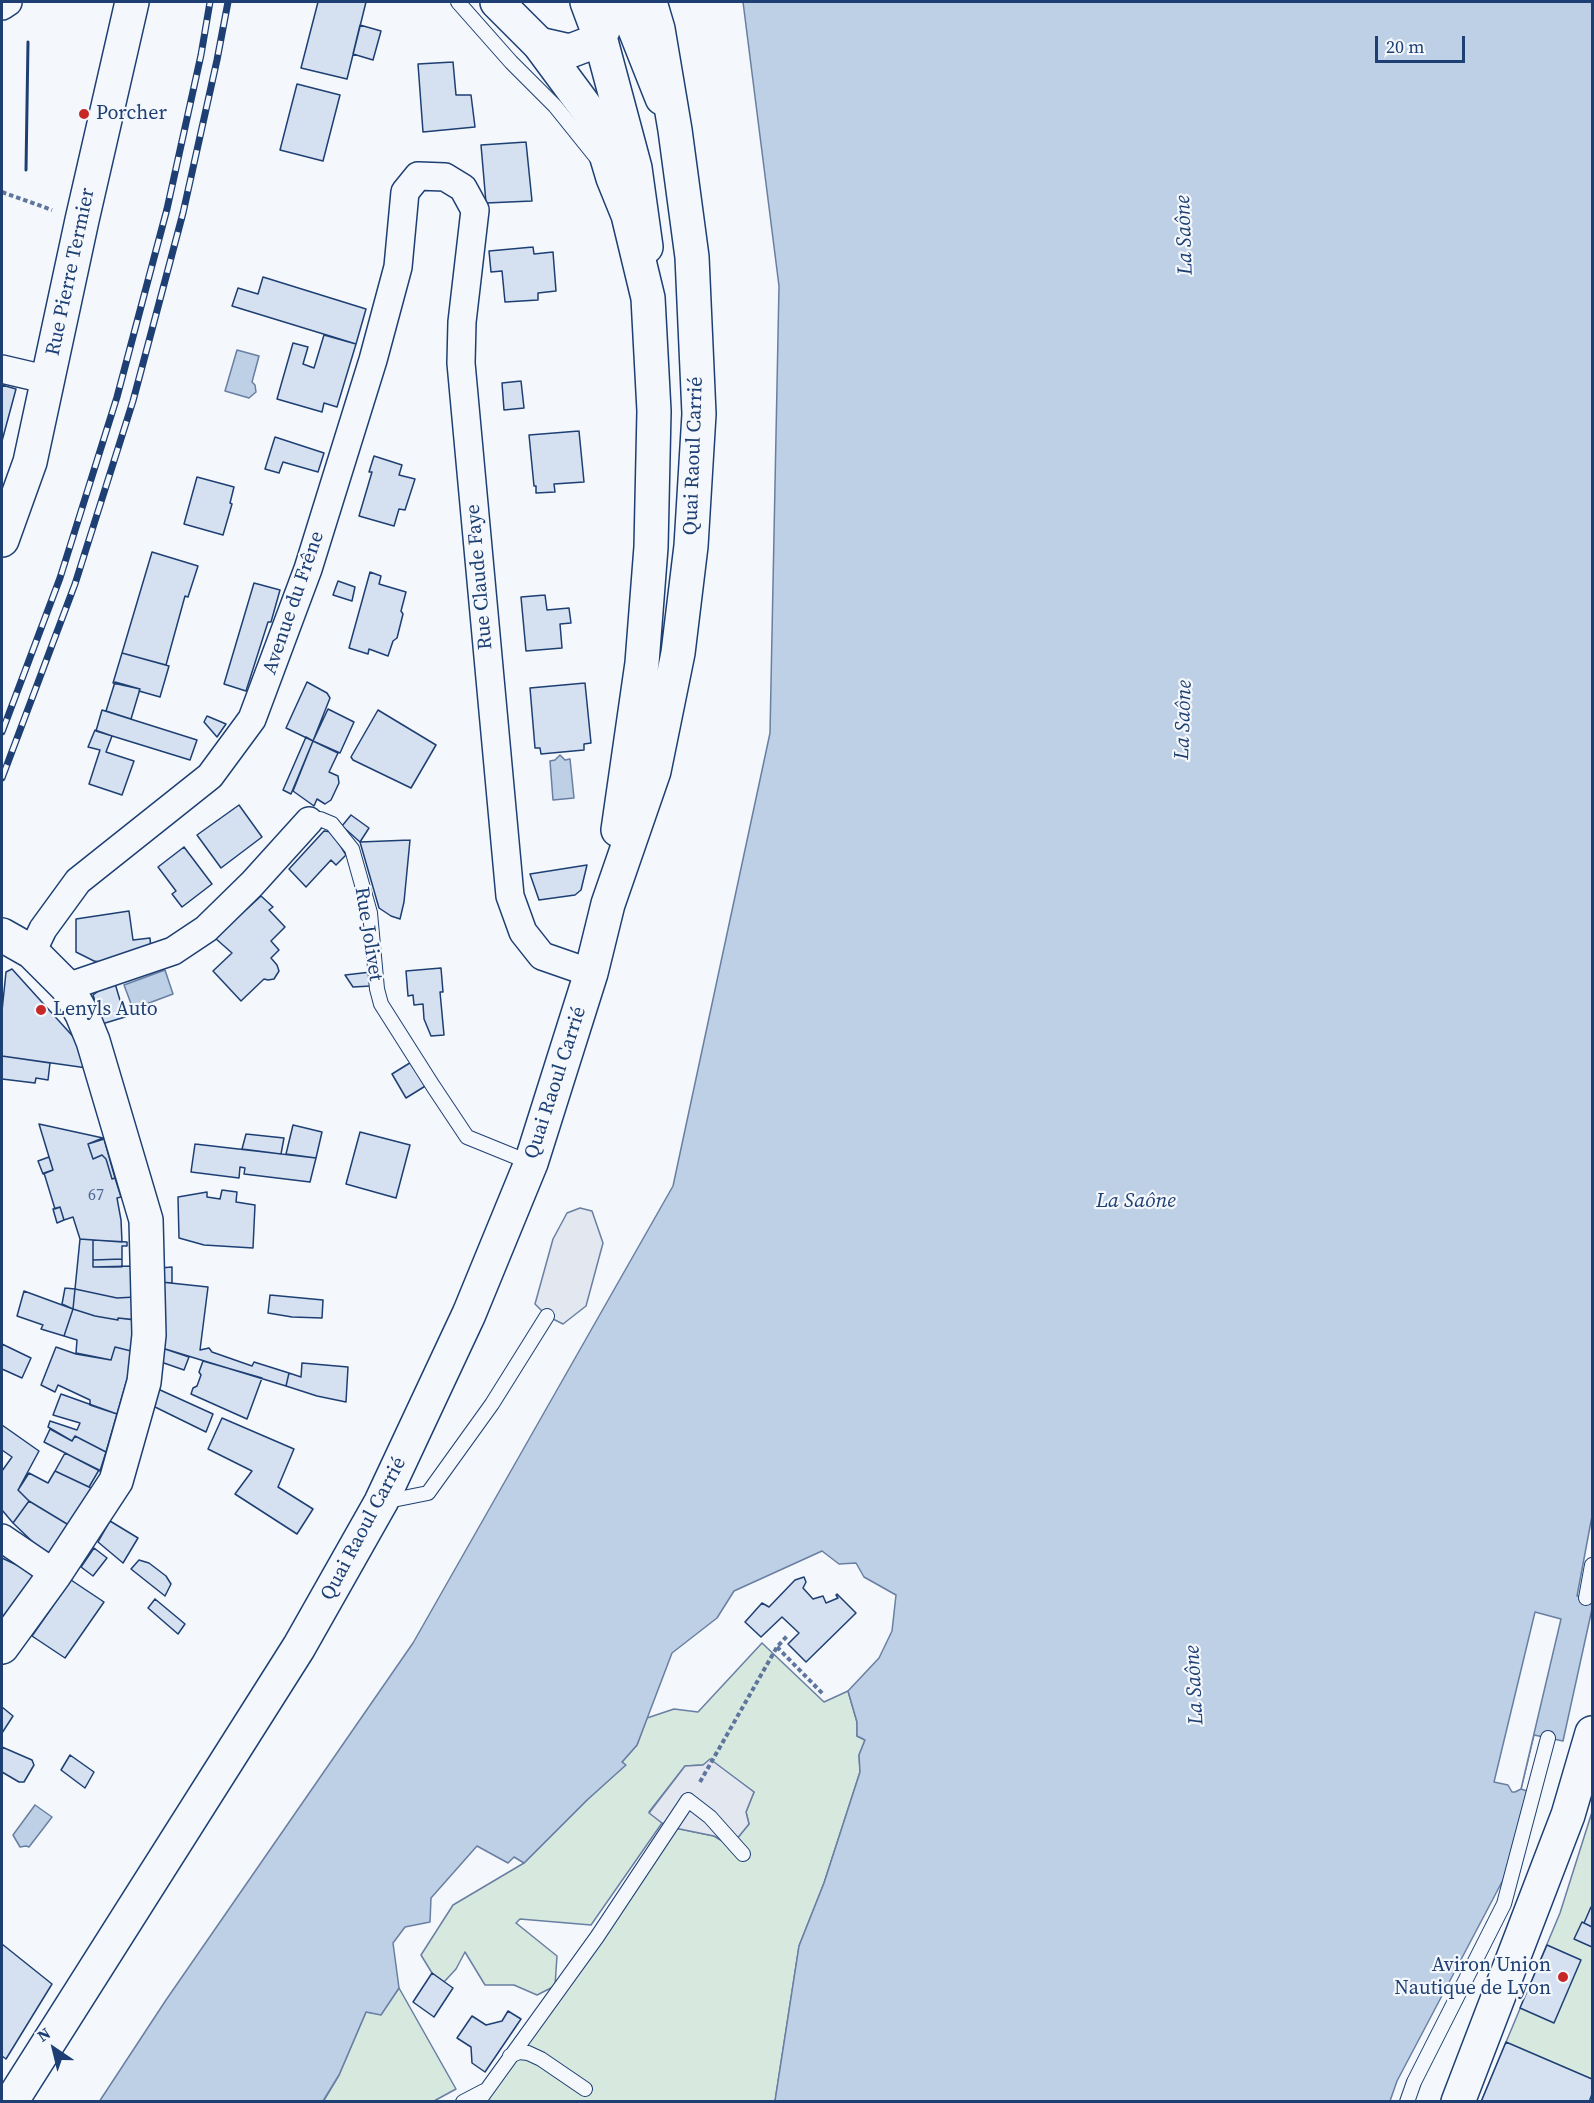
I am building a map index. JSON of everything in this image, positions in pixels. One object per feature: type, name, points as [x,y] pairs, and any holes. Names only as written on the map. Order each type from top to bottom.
[{"type":"main road","name":"Rue Pierre Termier","points":[[2,540],[30,462],[81,220],[132,2]]},
{"type":"main road","name":"Quai Raoul Carrié","points":[[497,2],[539,44],[596,121],[613,178],[628,214],[648,298],[654,411],[651,547],[642,663],[608,904]]},
{"type":"main road","points":[[587,2],[600,38],[635,168],[646,236],[648,298]]},
{"type":"main road","points":[[539,44],[570,51],[591,44],[600,38],[614,6],[613,2]]},
{"type":"main road","points":[[624,2],[675,130]]},
{"type":"main road","name":"Quai Raoul Carrié","points":[[10,2093],[299,1647],[381,1502],[469,1314],[531,1163],[591,974],[608,904],[654,771],[678,653],[692,546],[698,403],[692,258],[675,130],[658,29],[650,2]]},
{"type":"main road","points":[[2,1647],[55,1574],[116,1481],[144,1382],[149,1335],[146,1220],[93,1041],[68,987],[15,942]]},
{"type":"main road","points":[[1458,2102],[1517,1909],[1568,1815],[1593,1733]]},
{"type":"street","points":[[2,6],[8,2]]},
{"type":"street","name":"Avenue du Frêne","points":[[15,942],[43,929],[78,881],[210,776],[252,719],[308,569],[373,360],[398,267],[405,192],[418,176]]},
{"type":"street","name":"Rue Claude Faye","points":[[418,176],[445,177],[464,188],[475,210],[462,322],[461,363],[510,896],[523,932],[542,956],[591,974]]},
{"type":"street","points":[[2,369],[49,380]]},
{"type":"street","name":"Rue Jolivet","points":[[68,987],[173,951],[206,929],[252,884],[309,821]]},
{"type":"street","points":[[2,1538],[55,1574]]},
{"type":"lane","name":"Quai Raoul Carrié","points":[[458,2],[511,62],[555,106],[613,178]]},
{"type":"lane","name":"Rue Jolivet","points":[[309,821],[320,819],[332,824],[352,849],[370,913],[377,989],[381,1004],[433,1086],[467,1137],[531,1163]]},
{"type":"lane","points":[[381,1502],[428,1493],[492,1404],[547,1316]]},
{"type":"lane","points":[[1586,1598],[1593,1565]]},
{"type":"lane","points":[[1407,2102],[1414,2082],[1517,1909],[1548,1737]]},
{"type":"lane","points":[[463,2102],[482,2096],[597,1937],[688,1800],[710,1817],[743,1854]]},
{"type":"lane","points":[[510,2056],[519,2052],[528,2053],[541,2059],[585,2089]]},
{"type":"path","points":[[2,192],[81,220]]},
{"type":"path","points":[[688,1800],[711,1765],[777,1647],[788,1635]]},
{"type":"path","points":[[777,1647],[823,1694]]},
{"type":"shaded area","points":[[580,1208],[592,1211],[603,1243],[586,1306],[563,1324],[547,1316],[535,1304],[553,1239],[567,1213]]},
{"type":"shaded area","points":[[762,1643],[824,1702],[848,1691],[857,1722],[857,1736],[865,1740],[859,1755],[860,1772],[824,1883],[799,1946],[775,2101],[471,2101],[510,2056],[597,1937],[670,1827],[714,1836],[731,1846],[749,1824],[746,1812],[754,1792],[710,1760],[703,1765],[685,1766],[649,1812],[662,1823],[591,1925],[520,1919],[516,1923],[557,1956],[555,1986],[537,1995],[514,1985],[485,1985],[465,1952],[456,1969],[444,1982],[432,1973],[421,1955],[453,1905],[524,1863],[625,1765],[622,1762],[637,1745],[647,1718],[674,1709],[698,1712]]},
{"type":"shaded area","points":[[710,1759],[754,1792],[746,1812],[749,1824],[731,1846],[714,1836],[670,1827],[649,1813],[685,1766],[703,1765]]},
{"type":"shaded area","name":"Aviron Union Nautique de Lyon","points":[[1592,1812],[1592,2101],[1481,2102],[1560,1913]]},
{"type":"shaded area","points":[[399,1988],[456,2089],[434,2101],[323,2102],[339,2075],[366,2012],[381,2014]]},
{"type":"water","name":"La Saône","points":[[743,2],[1592,2],[1592,1516],[1577,1596],[1592,1600],[1592,1609],[1563,1741],[1534,1735],[1521,1789],[1527,1791],[1504,1878],[1397,2081],[1390,2101],[775,2101],[799,1946],[824,1883],[860,1772],[859,1755],[865,1740],[857,1736],[857,1722],[848,1691],[879,1658],[892,1631],[896,1595],[864,1577],[856,1563],[839,1564],[822,1551],[734,1591],[717,1618],[672,1653],[637,1745],[622,1762],[626,1765],[524,1863],[514,1857],[508,1863],[477,1846],[431,1898],[430,1922],[405,1927],[393,1943],[399,1988],[381,2015],[366,2012],[339,2075],[323,2101],[99,2102],[166,2000],[413,1643],[673,1186],[770,733],[779,286]]},
{"type":"water","points":[[237,350],[259,356],[252,382],[256,392],[249,398],[225,391]]},
{"type":"water","points":[[560,755],[565,760],[570,759],[574,798],[553,800],[550,761]]},
{"type":"water","points":[[165,970],[173,994],[133,1009],[124,985]]},
{"type":"water","points":[[35,1805],[52,1817],[29,1847],[20,1847],[13,1835]]},
{"type":"pier","points":[[1535,1612],[1561,1619],[1521,1789],[1512,1792],[1508,1785],[1494,1782]]},
{"type":"building","points":[[318,2],[366,2],[347,79],[301,68]]},
{"type":"building","points":[[360,25],[381,31],[373,60],[353,54]]},
{"type":"building","points":[[453,62],[456,95],[471,95],[475,127],[423,132],[418,64]]},
{"type":"building","points":[[297,84],[340,95],[323,161],[280,150]]},
{"type":"building","points":[[526,142],[532,201],[486,203],[481,145]]},
{"type":"building","points":[[533,247],[534,254],[553,252],[556,291],[538,293],[538,300],[505,302],[502,271],[491,272],[489,251]]},
{"type":"building","points":[[263,277],[366,309],[356,344],[232,306],[238,288],[258,294]]},
{"type":"building","points":[[324,335],[356,344],[337,407],[324,403],[322,412],[277,399],[293,343],[308,347],[303,364],[314,368]]},
{"type":"building","points":[[521,381],[524,408],[504,410],[502,383]]},
{"type":"building","points":[[2,385],[16,389],[2,441]]},
{"type":"building","points":[[579,431],[584,482],[554,484],[555,492],[536,493],[529,435]]},
{"type":"building","points":[[275,437],[324,453],[318,472],[283,462],[279,473],[265,469]]},
{"type":"building","points":[[374,456],[402,465],[399,475],[415,479],[405,510],[399,509],[394,526],[359,516],[372,472],[369,472]]},
{"type":"building","points":[[197,477],[234,487],[230,503],[232,504],[223,535],[184,524]]},
{"type":"building","points":[[152,552],[198,566],[188,597],[185,596],[166,665],[122,653]]},
{"type":"building","points":[[370,572],[381,576],[379,584],[406,592],[397,638],[393,641],[388,656],[369,649],[368,654],[349,648]]},
{"type":"building","points":[[338,581],[355,587],[352,601],[333,595]]},
{"type":"building","points":[[254,583],[280,590],[246,691],[224,684]]},
{"type":"building","points":[[545,595],[547,610],[569,608],[571,623],[560,624],[562,648],[526,651],[521,597]]},
{"type":"building","points":[[122,653],[169,666],[160,697],[139,691],[140,689],[113,683]]},
{"type":"building","points":[[115,682],[140,689],[131,719],[106,711]]},
{"type":"building","points":[[307,682],[327,693],[330,698],[313,741],[286,728]]},
{"type":"building","points":[[585,683],[591,743],[584,744],[584,750],[541,754],[540,748],[535,748],[530,688]]},
{"type":"building","points":[[328,709],[354,722],[340,753],[313,741]]},
{"type":"building","points":[[102,710],[197,740],[190,760],[96,731]]},
{"type":"building","points":[[378,710],[436,745],[411,788],[351,757]]},
{"type":"building","points":[[207,716],[226,724],[217,737],[204,722]]},
{"type":"building","points":[[95,730],[112,736],[106,752],[134,761],[122,795],[89,784],[100,750],[88,747]]},
{"type":"building","points":[[306,737],[313,741],[291,794],[283,790]]},
{"type":"building","points":[[313,741],[338,753],[329,772],[338,776],[339,783],[331,800],[325,804],[317,799],[314,806],[293,791]]},
{"type":"building","points":[[239,805],[262,837],[221,868],[197,835]]},
{"type":"building","points":[[351,815],[369,828],[360,842],[342,826]]},
{"type":"building","points":[[324,831],[332,832],[346,855],[336,865],[331,860],[306,887],[289,869]]},
{"type":"building","points":[[410,840],[404,902],[400,919],[379,908],[360,842]]},
{"type":"building","points":[[184,847],[212,884],[182,907],[172,894],[176,891],[158,867]]},
{"type":"building","points":[[587,865],[581,890],[575,895],[539,900],[530,874]]},
{"type":"building","points":[[261,896],[273,907],[269,910],[285,927],[271,941],[279,950],[271,958],[279,971],[274,979],[264,979],[241,1001],[213,971],[232,953],[215,938]]},
{"type":"building","points":[[129,911],[133,940],[150,938],[151,949],[107,963],[94,961],[76,952],[76,919]]},
{"type":"building","points":[[441,968],[443,992],[440,992],[444,1035],[431,1036],[424,1019],[423,1004],[414,1005],[413,995],[408,996],[406,971]]},
{"type":"building","points":[[12,969],[78,1042],[87,1068],[2,1056],[2,1011],[6,972]]},
{"type":"building","points":[[371,972],[371,986],[353,987],[345,975]]},
{"type":"building","points":[[114,980],[125,1017],[102,1024],[93,995]]},
{"type":"building","points":[[2,1056],[50,1063],[48,1080],[36,1078],[35,1083],[2,1079]]},
{"type":"building","points":[[413,1061],[427,1085],[406,1098],[392,1074]]},
{"type":"building","points":[[39,1124],[103,1138],[88,1144],[93,1159],[102,1155],[106,1159],[112,1179],[115,1178],[121,1197],[117,1198],[122,1242],[80,1239],[73,1217],[64,1220],[60,1207],[55,1209],[44,1173],[53,1170]]},
{"type":"building","points":[[293,1125],[322,1132],[316,1158],[286,1154]]},
{"type":"building","points":[[360,1132],[410,1145],[396,1198],[346,1184]]},
{"type":"building","points":[[246,1134],[284,1138],[281,1154],[242,1149]]},
{"type":"building","points":[[104,1139],[115,1178],[112,1179],[106,1159],[102,1155],[93,1159],[88,1144]]},
{"type":"building","points":[[195,1144],[316,1158],[310,1182],[244,1174],[245,1168],[240,1167],[239,1178],[191,1172]]},
{"type":"building","points":[[49,1157],[53,1170],[43,1174],[38,1161]]},
{"type":"building","points":[[222,1190],[237,1192],[236,1202],[255,1205],[253,1248],[204,1245],[179,1238],[178,1197],[207,1192],[207,1197],[220,1199]]},
{"type":"building","points":[[60,1207],[64,1220],[57,1223],[53,1209]]},
{"type":"building","points":[[80,1239],[93,1240],[93,1267],[134,1266],[135,1297],[117,1298],[75,1289]]},
{"type":"building","points":[[93,1240],[127,1242],[127,1246],[122,1246],[122,1259],[93,1260]]},
{"type":"building","points":[[122,1259],[122,1267],[93,1267],[93,1260]]},
{"type":"building","points":[[172,1267],[172,1283],[161,1282],[160,1268]]},
{"type":"building","points":[[161,1282],[208,1287],[200,1350],[209,1348],[212,1352],[252,1366],[254,1362],[289,1373],[286,1386],[162,1348]]},
{"type":"building","points":[[65,1288],[75,1289],[73,1309],[62,1304]]},
{"type":"building","points":[[75,1289],[117,1298],[135,1297],[135,1320],[95,1316],[73,1309]]},
{"type":"building","points":[[24,1291],[73,1309],[64,1336],[41,1329],[43,1325],[17,1316]]},
{"type":"building","points":[[270,1295],[323,1300],[322,1318],[268,1313]]},
{"type":"building","points":[[73,1309],[118,1320],[118,1318],[138,1320],[135,1352],[115,1347],[111,1360],[76,1353],[77,1340],[64,1336]]},
{"type":"building","points":[[2,1344],[31,1358],[22,1378],[2,1369]]},
{"type":"building","points":[[56,1347],[76,1354],[111,1360],[115,1347],[135,1352],[117,1414],[90,1405],[90,1400],[58,1385],[55,1392],[41,1385]]},
{"type":"building","points":[[162,1348],[189,1357],[184,1370],[161,1362]]},
{"type":"building","points":[[203,1361],[262,1378],[247,1419],[191,1394],[201,1375],[199,1372]]},
{"type":"building","points":[[302,1363],[348,1367],[346,1402],[286,1386],[289,1373],[301,1377]]},
{"type":"building","points":[[158,1389],[213,1414],[206,1432],[155,1407]]},
{"type":"building","points":[[61,1394],[117,1414],[106,1452],[75,1436],[72,1441],[48,1427],[50,1421],[77,1430],[80,1423],[53,1415]]},
{"type":"building","points":[[222,1418],[294,1449],[278,1487],[313,1509],[297,1534],[235,1494],[252,1471],[208,1449]]},
{"type":"building","points":[[2,1425],[39,1451],[18,1490],[29,1501],[13,1523],[2,1510],[2,1471],[12,1457],[2,1450]]},
{"type":"building","points":[[50,1429],[72,1441],[75,1436],[106,1452],[100,1471],[44,1442]]},
{"type":"building","points":[[65,1453],[99,1470],[89,1487],[55,1471]]},
{"type":"building","points":[[55,1471],[91,1488],[72,1527],[29,1501],[18,1490],[29,1473],[48,1483]]},
{"type":"building","points":[[29,1501],[72,1527],[55,1556],[37,1546],[13,1523]]},
{"type":"building","points":[[110,1521],[138,1538],[123,1563],[98,1542]]},
{"type":"building","points":[[94,1548],[107,1558],[93,1576],[81,1567]]},
{"type":"building","points":[[2,1558],[40,1576],[2,1631]]},
{"type":"building","points":[[139,1560],[149,1563],[166,1576],[171,1584],[165,1596],[131,1569]]},
{"type":"building","points":[[804,1577],[806,1582],[803,1588],[813,1599],[823,1596],[826,1603],[838,1598],[837,1594],[856,1613],[806,1662],[788,1644],[799,1633],[782,1617],[761,1637],[745,1622],[762,1603],[769,1607],[795,1580]]},
{"type":"building","points":[[71,1580],[104,1602],[65,1658],[32,1636]]},
{"type":"building","points":[[155,1599],[185,1624],[178,1634],[148,1608]]},
{"type":"building","points":[[2,1707],[13,1716],[2,1733]]},
{"type":"building","points":[[2,1747],[32,1760],[34,1765],[24,1782],[19,1782],[2,1772]]},
{"type":"building","points":[[70,1755],[94,1772],[85,1788],[61,1770]]},
{"type":"building","points":[[1592,1907],[1592,1927],[1584,1923]]},
{"type":"building","points":[[1582,1922],[1592,1927],[1592,1947],[1574,1939]]},
{"type":"building","points":[[2,1944],[52,1984],[6,2059],[2,2056]]},
{"type":"building","points":[[1547,1945],[1581,1960],[1554,2023],[1520,2008]]},
{"type":"building","points":[[432,1973],[453,1988],[434,2017],[413,2002]]},
{"type":"building","points":[[508,2011],[521,2019],[485,2072],[472,2063],[471,2047],[457,2038],[472,2016],[486,2025],[502,2021]]},
{"type":"building","points":[[1506,2042],[1592,2079],[1592,2094],[1589,2102],[1481,2102]]},
{"type":"railway","points":[[2,732],[60,578],[117,397],[167,209],[201,55],[210,2]]},
{"type":"railway","points":[[2,778],[75,584],[133,401],[183,213],[228,2]]},
{"type":"fence","points":[[2,129],[2,137]]},
{"type":"wall","points":[[26,170],[28,42]]},
{"type":"place","name":"Porcher","points":[[84,114]]},
{"type":"place","name":"Lenyls Auto","points":[[41,1010]]},
{"type":"place","name":"Aviron Union Nautique de Lyon","points":[[1563,1977]]}]
